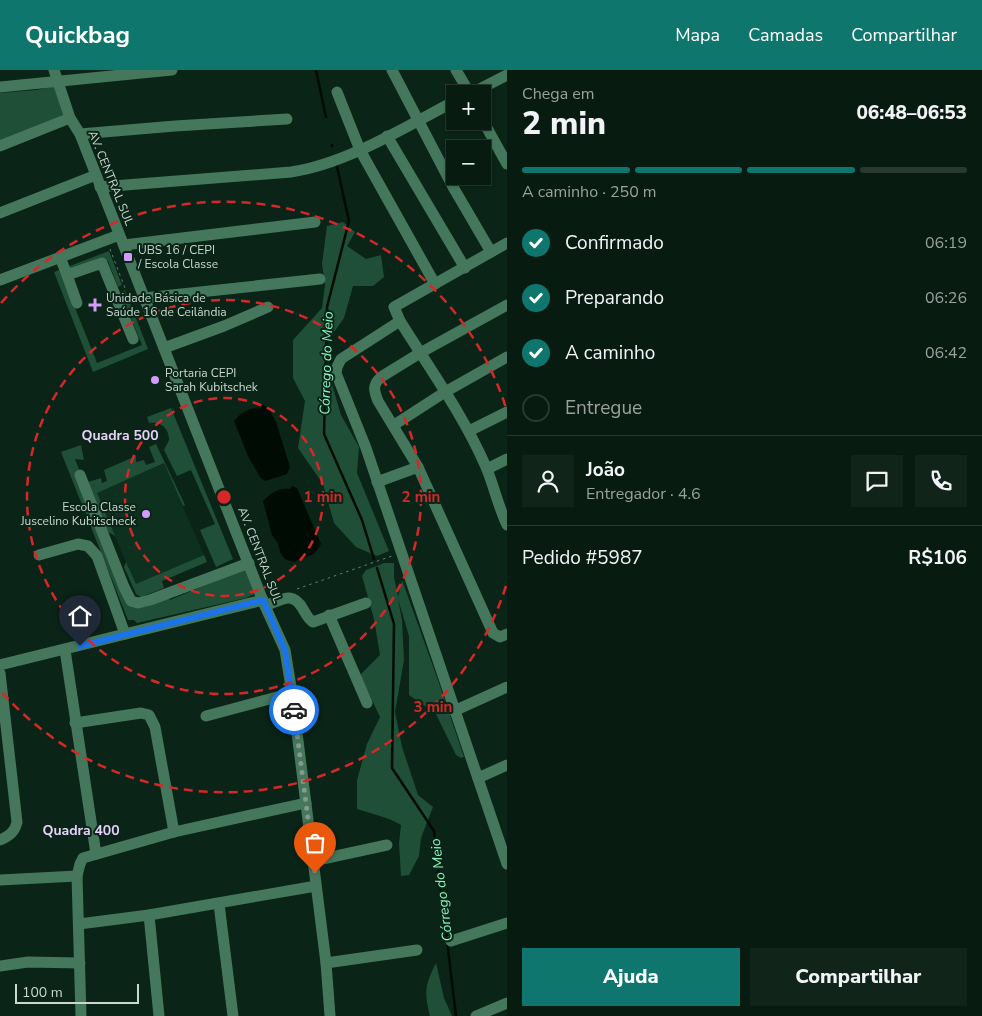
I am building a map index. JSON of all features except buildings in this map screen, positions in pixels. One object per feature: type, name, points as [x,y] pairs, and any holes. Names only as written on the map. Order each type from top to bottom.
[{"type":"street","name":"AV. CENTRAL SUL","points":[[54,70],[70,118],[80,134],[264,603],[285,650],[326,963],[330,1016]]},
{"type":"street","points":[[0,87],[172,70]]},
{"type":"street","points":[[392,70],[452,187],[492,252]]},
{"type":"street","points":[[456,70],[465,85]]},
{"type":"street","points":[[488,85],[507,75]]},
{"type":"street","points":[[337,92],[360,150],[435,284]]},
{"type":"street","points":[[100,187],[291,172],[308,169],[360,150],[446,106]]},
{"type":"street","points":[[0,146],[70,118]]},
{"type":"street","points":[[80,134],[287,119]]},
{"type":"street","points":[[488,130],[507,164]]},
{"type":"street","points":[[387,136],[464,268]]},
{"type":"street","points":[[0,213],[96,175]]},
{"type":"street","points":[[0,280],[60,257],[121,240],[315,222]]},
{"type":"street","points":[[507,243],[394,307],[400,321],[468,431],[487,468],[498,504],[507,525]]},
{"type":"street","points":[[60,257],[78,303]]},
{"type":"street","points":[[67,275],[102,262],[133,339]]},
{"type":"street","points":[[144,298],[320,279]]},
{"type":"street","points":[[506,635],[497,636],[489,626],[418,467],[374,392],[376,382],[420,353],[507,305]]},
{"type":"street","points":[[164,348],[224,326],[268,307]]},
{"type":"street","points":[[400,321],[341,359],[336,367],[338,381],[366,448],[454,711],[504,845],[507,864]]},
{"type":"street","points":[[394,425],[445,392],[507,358]]},
{"type":"street","points":[[468,431],[507,412]]},
{"type":"street","points":[[487,468],[507,460]]},
{"type":"street","points":[[377,482],[418,467]]},
{"type":"street","points":[[80,475],[131,601],[138,603],[150,600],[249,563]]},
{"type":"street","points":[[39,555],[78,544],[88,546],[97,556],[125,634]]},
{"type":"street","points":[[0,665],[125,634],[288,598],[298,600],[313,622],[366,602]]},
{"type":"street","points":[[330,615],[367,703]]},
{"type":"street","points":[[65,650],[96,854]]},
{"type":"street","points":[[0,673],[17,822],[16,828],[12,833],[0,840]]},
{"type":"street","points":[[454,711],[507,687]]},
{"type":"street","points":[[206,716],[292,693]]},
{"type":"street","points":[[75,723],[141,713],[149,715],[155,727],[174,832]]},
{"type":"street","points":[[478,778],[507,765]]},
{"type":"street","points":[[82,1016],[77,876],[81,861],[96,854],[174,832],[306,803]]},
{"type":"street","points":[[313,861],[387,845]]},
{"type":"street","points":[[0,880],[77,876]]},
{"type":"street","points":[[80,924],[219,904],[316,886]]},
{"type":"street","points":[[219,904],[233,1016]]},
{"type":"street","points":[[149,915],[160,1016]]},
{"type":"street","points":[[451,941],[507,923]]},
{"type":"street","points":[[326,963],[417,950]]},
{"type":"street","points":[[0,966],[28,962],[80,963]]},
{"type":"street","points":[[476,1016],[507,1003]]},
{"type":"path","points":[[296,589],[368,566],[401,553]]},
{"type":"shaded area","points":[[56,86],[66,114],[0,141],[0,93]]},
{"type":"shaded area","points":[[343,222],[355,232],[347,246],[366,259],[381,255],[384,277],[373,286],[353,286],[344,318],[326,343],[327,367],[341,415],[359,447],[357,473],[389,551],[377,556],[356,547],[334,523],[323,484],[298,448],[305,401],[293,378],[293,340],[322,308],[325,285],[322,264],[327,226]]},
{"type":"shaded area","points":[[109,251],[122,285],[118,287],[108,261],[103,259],[62,275],[97,363],[142,345],[120,292],[125,290],[148,349],[93,372],[54,272]]},
{"type":"shaded area","points":[[263,405],[268,407],[276,422],[290,467],[287,474],[265,481],[260,477],[248,456],[234,421],[246,411],[253,408],[261,408]]},
{"type":"shaded area","points":[[171,408],[233,559],[216,567],[200,530],[215,524],[191,470],[177,476],[164,450],[169,440],[168,432],[161,424],[149,423],[147,417]]},
{"type":"shaded area","points":[[156,444],[185,505],[183,506],[164,463],[97,493],[115,536],[108,532],[88,482],[101,478],[102,483],[107,481],[104,470],[136,456],[136,462],[144,460],[146,465],[155,462],[149,447]]},
{"type":"shaded area","points":[[81,445],[84,460],[75,459],[130,602],[168,596],[170,600],[220,579],[245,566],[255,594],[246,598],[137,623],[134,620],[128,620],[61,452]]},
{"type":"shaded area","name":"Escola Classe Juscelino Kubitscheck","points":[[164,463],[204,555],[136,585],[96,493]]},
{"type":"shaded area","points":[[292,486],[297,488],[321,544],[314,554],[294,562],[285,559],[280,552],[278,543],[272,535],[263,501],[275,492],[282,489],[290,489]]},
{"type":"shaded area","points":[[204,555],[207,562],[162,581],[164,588],[141,597],[136,594],[124,567],[126,562],[136,584]]},
{"type":"shaded area","points":[[384,563],[394,563],[394,577],[398,597],[402,580],[464,757],[461,758],[456,755],[436,714],[409,695],[409,636],[398,599],[402,620],[404,660],[395,712],[402,747],[418,795],[433,807],[421,838],[419,856],[409,875],[401,876],[399,843],[401,825],[357,809],[357,780],[367,744],[380,717],[360,675],[380,655],[374,619],[362,576],[366,570]]},
{"type":"shaded area","points":[[436,963],[444,998],[452,1016],[430,1016],[426,994]]},
{"type":"waterway","name":"Córrego do Meio","points":[[316,70],[326,117]]},
{"type":"waterway","name":"Córrego do Meio","points":[[336,162],[349,221],[327,307],[324,434],[362,520],[374,559]]},
{"type":"waterway","name":"Córrego do Meio","points":[[377,568],[394,624],[392,768],[434,831],[456,1016]]},
{"type":"way so far","points":[[294,710],[315,873]]},
{"type":"place","name":"UBS 16 / CEPI / Escola Classe","points":[[128,257]]},
{"type":"place","name":"Unidade Básica de Saúde 16 de Ceilândia","points":[[95,305]]},
{"type":"place","name":"Portaria CEPI Sarah Kubitschek","points":[[155,380]]},
{"type":"place","name":"Escola Classe Juscelino Kubitscheck","points":[[146,514]]},
{"type":"district","name":"Quadra 500","points":[[120,435]]},
{"type":"district","name":"Quadra 400","points":[[81,830]]},
{"type":"route","points":[[80,646],[263,600],[285,650],[294,710]]}]
